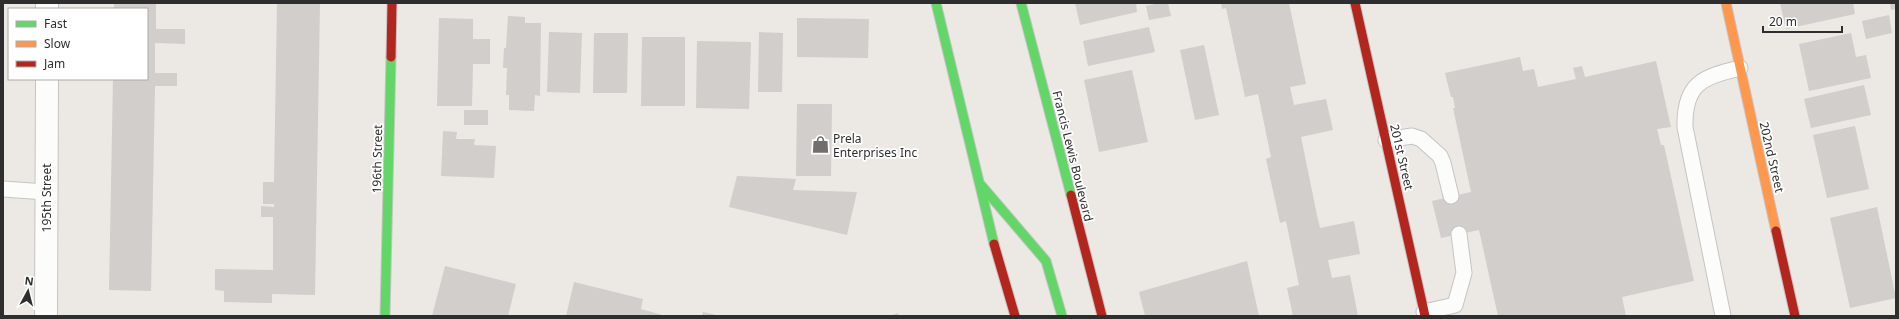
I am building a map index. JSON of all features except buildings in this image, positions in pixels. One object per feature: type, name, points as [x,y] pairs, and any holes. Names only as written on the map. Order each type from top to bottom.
[{"type":"street","name":"196th Street","points":[[385,316],[392,3]]},
{"type":"street","points":[[936,3],[978,181],[1015,316]]},
{"type":"street","name":"Francis Lewis Boulevard","points":[[1021,3],[1102,316]]},
{"type":"street","name":"201st Street","points":[[1355,3],[1425,314]]},
{"type":"street","name":"202nd Street","points":[[1726,3],[1795,316]]},
{"type":"street","name":"195th Street","points":[[46,316],[47,80]]},
{"type":"street","points":[[978,181],[1046,261],[1062,316]]},
{"type":"lane","points":[[1723,316],[1685,127],[1685,111],[1690,94],[1700,82],[1711,76],[1740,68]]},
{"type":"lane","points":[[1386,140],[1412,136],[1421,140],[1440,156],[1444,163],[1451,196]]},
{"type":"lane","points":[[3,189],[46,192]]},
{"type":"lane","points":[[1425,314],[1455,305],[1464,272],[1459,234]]},
{"type":"traffic: fast","points":[[936,3],[994,244]]},
{"type":"traffic: fast","points":[[1021,3],[1071,195]]},
{"type":"traffic: fast","points":[[385,316],[391,57]]},
{"type":"traffic: fast","points":[[981,185],[1046,261],[1062,316]]},
{"type":"traffic: slow","points":[[1726,3],[1776,231]]},
{"type":"traffic: jam","points":[[391,57],[392,3]]},
{"type":"traffic: jam","points":[[1355,3],[1425,316]]},
{"type":"traffic: jam","points":[[1071,195],[1102,316]]},
{"type":"traffic: jam","points":[[1776,231],[1795,316]]},
{"type":"traffic: jam","points":[[994,244],[1015,316]]},
{"type":"place","name":"Prela Enterprises Inc","points":[[820,145]]}]
